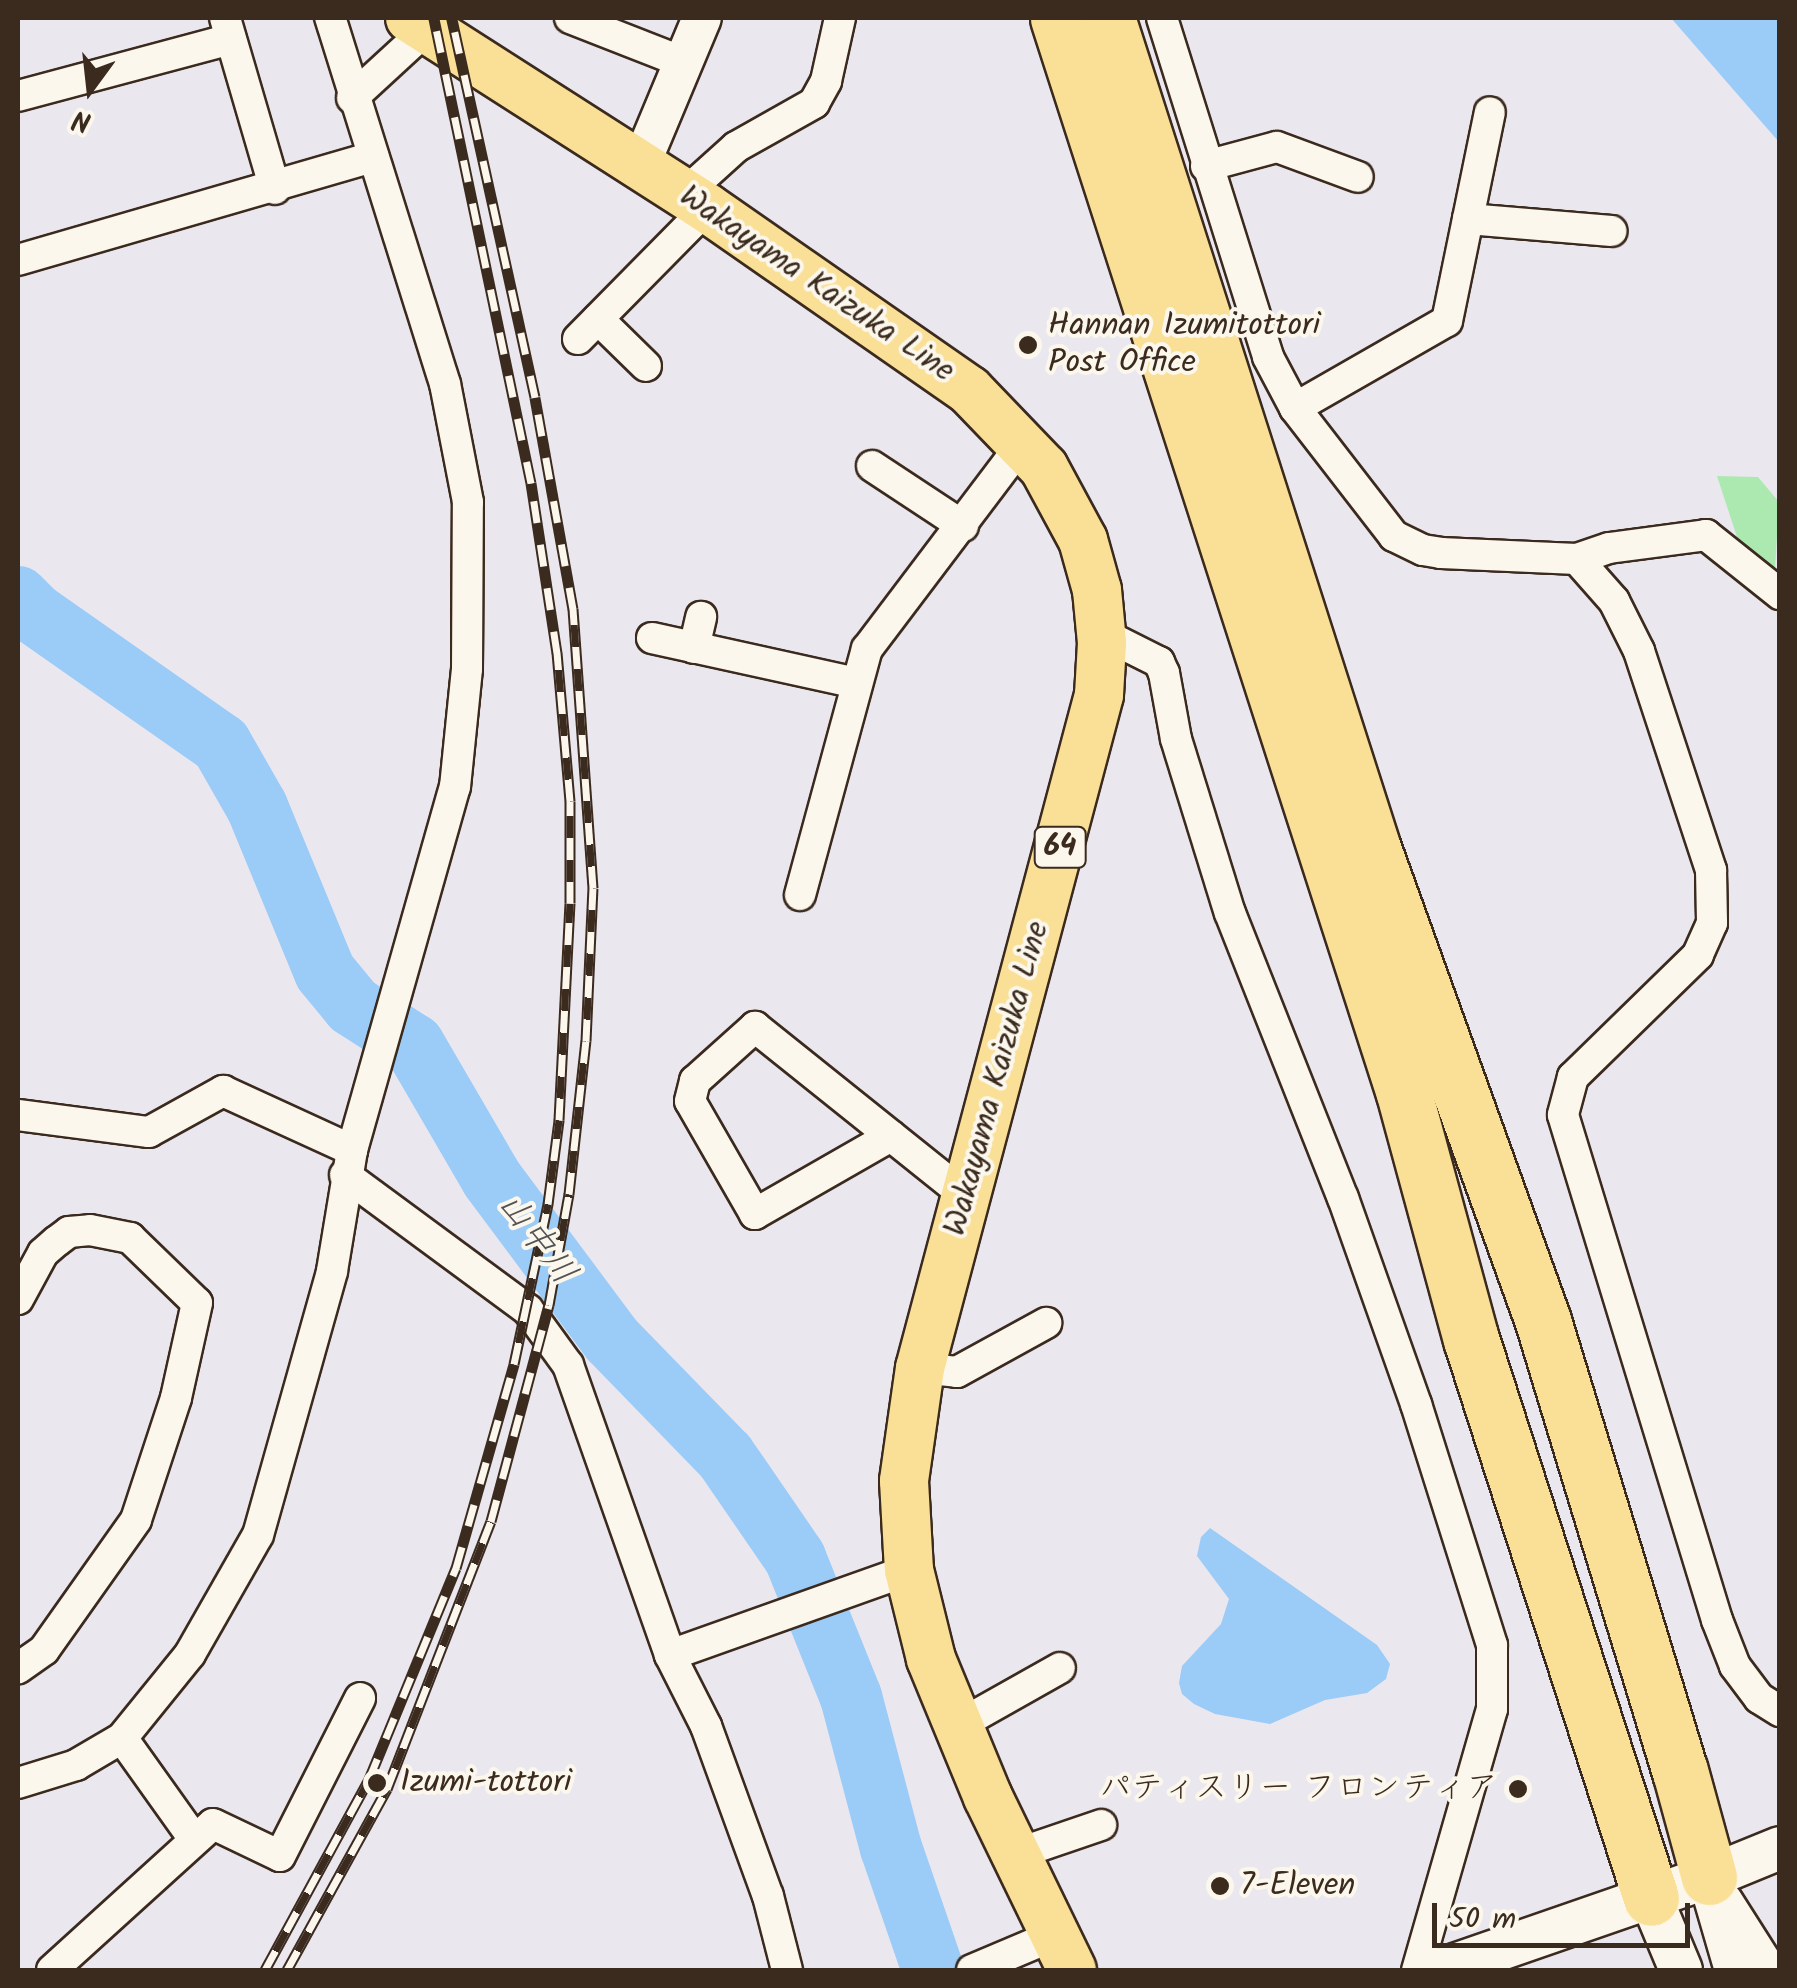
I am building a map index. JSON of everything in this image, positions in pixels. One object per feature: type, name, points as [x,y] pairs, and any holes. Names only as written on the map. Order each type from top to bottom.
[{"type":"highway","points":[[1058,18],[1404,1094],[1471,1339],[1651,1898]]},
{"type":"highway","points":[[1108,18],[1372,846],[1542,1320],[1680,1770],[1708,1877]]},
{"type":"main road","name":"Wakayama Kaizuka Line","points":[[418,23],[696,201],[969,390],[1023,443],[1061,493],[1083,540],[1097,590],[1101,633],[1099,695],[920,1368],[889,1576],[1016,1854],[1049,1952]]},
{"type":"main road","points":[[1440,1970],[1651,1898],[1780,1848]]},
{"type":"main road","points":[[1708,1877],[1736,1970]]},
{"type":"main road","points":[[1651,1898],[1681,1970]]},
{"type":"street","points":[[18,1783],[76,1764],[122,1738],[190,1654],[258,1536],[332,1271],[348,1163],[455,787],[467,669],[468,502],[445,384],[330,18]]},
{"type":"street","points":[[570,18],[683,62]]},
{"type":"street","points":[[640,166],[702,18]]},
{"type":"street","points":[[646,366],[588,329],[696,201],[736,146],[814,103],[826,81],[840,18]]},
{"type":"street","points":[[1162,18],[1268,357],[1295,408],[1394,536],[1407,544],[1441,552],[1577,560],[1609,548],[1706,535],[1780,594]]},
{"type":"street","points":[[352,98],[418,23]]},
{"type":"street","points":[[18,96],[228,28],[275,189]]},
{"type":"street","points":[[1295,408],[1446,321],[1490,112]]},
{"type":"street","points":[[1206,166],[1277,146],[1358,177]]},
{"type":"street","points":[[18,260],[275,189],[373,157]]},
{"type":"street","points":[[1468,219],[1610,231]]},
{"type":"street","points":[[800,896],[868,649],[1023,443]]},
{"type":"street","points":[[872,466],[963,526]]},
{"type":"street","points":[[1577,560],[1614,601],[1639,652],[1712,870],[1715,906],[1698,955],[1573,1077],[1563,1115],[1717,1620],[1735,1666],[1759,1698],[1780,1711]]},
{"type":"street","points":[[694,648],[701,617]]},
{"type":"street","points":[[1101,633],[1159,662],[1164,673],[1176,739],[1230,913],[1343,1198],[1416,1404],[1492,1646],[1492,1709],[1418,1970]]},
{"type":"street","points":[[652,638],[857,684]]},
{"type":"street","points":[[892,1136],[756,1214],[690,1101],[694,1081],[756,1026],[967,1196]]},
{"type":"street","points":[[18,1115],[148,1132],[223,1090],[348,1163],[502,1289],[550,1336],[582,1396],[670,1655],[706,1726],[768,1896],[788,1970]]},
{"type":"street","points":[[18,1299],[43,1253],[56,1240],[69,1232],[90,1230],[130,1238],[197,1303],[176,1398],[136,1520],[44,1650],[18,1668]]},
{"type":"street","points":[[920,1368],[957,1372],[1046,1323]]},
{"type":"street","points":[[670,1655],[889,1576]]},
{"type":"street","points":[[957,1726],[1060,1668]]},
{"type":"street","points":[[52,1970],[214,1824],[280,1856],[360,1698]]},
{"type":"street","points":[[122,1738],[194,1839]]},
{"type":"street","points":[[1016,1854],[1101,1825]]},
{"type":"street","points":[[1708,1877],[1768,1970]]},
{"type":"street","points":[[1651,1898],[1658,1970]]},
{"type":"street","points":[[972,1970],[1049,1952]]},
{"type":"green space","points":[[1717,476],[1758,477],[1779,502],[1775,570],[1737,537]]},
{"type":"water","points":[[1671,18],[1779,18],[1779,142]]},
{"type":"water","points":[[1210,1528],[1377,1645],[1390,1664],[1386,1679],[1367,1693],[1325,1700],[1270,1724],[1215,1714],[1182,1694],[1182,1666],[1221,1624],[1229,1599],[1197,1556],[1201,1537]]},
{"type":"waterway","name":"山中川","points":[[18,597],[35,614],[221,744],[257,807],[325,972],[353,1006],[414,1045],[492,1179],[612,1340],[725,1456],[795,1558],[851,1697],[891,1848],[933,1970]]},
{"type":"railway","points":[[265,1970],[369,1779],[456,1568],[514,1364],[548,1204],[559,1120],[570,903],[570,801],[557,653],[531,483],[434,18]]},
{"type":"railway","points":[[287,1970],[387,1789],[491,1521],[549,1305],[569,1194],[586,1041],[593,888],[573,609],[535,397],[452,18]]},
{"type":"place","name":"Hannan Izumitottori Post Office","points":[[1028,345]]},
{"type":"place","name":"Izumi-tottori","points":[[377,1783]]},
{"type":"place","name":"パティスリー フロンティア","points":[[1518,1789]]},
{"type":"place","name":"7-Eleven","points":[[1220,1886]]}]
